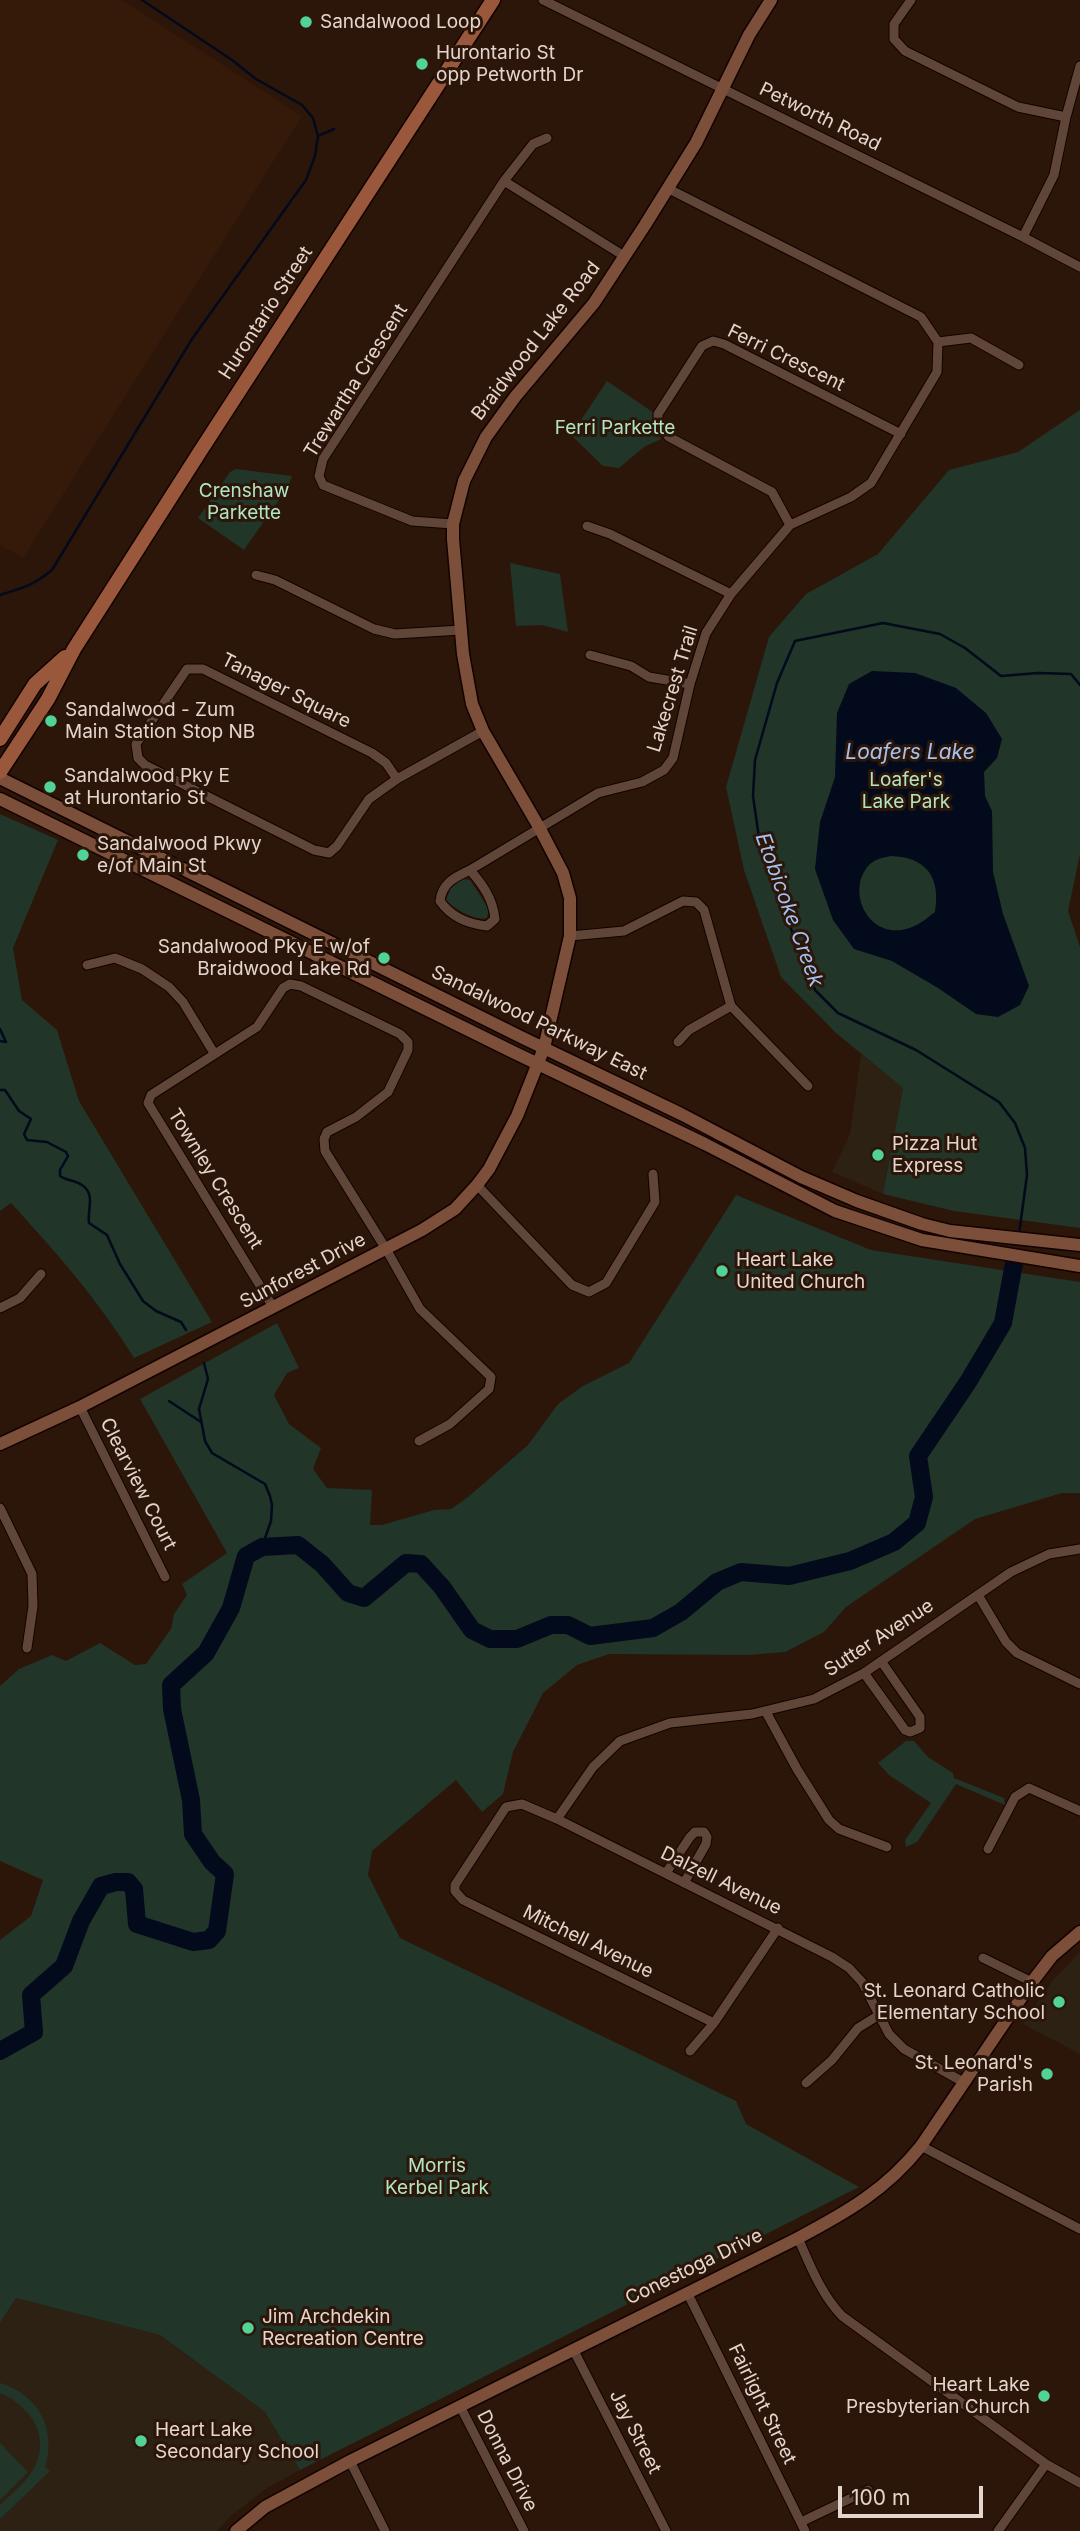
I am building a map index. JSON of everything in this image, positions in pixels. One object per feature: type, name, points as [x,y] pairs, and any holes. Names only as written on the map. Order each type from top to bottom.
[{"type":"main road","name":"Hurontario Street","points":[[0,772],[48,699],[74,649],[493,0]]},
{"type":"main road","name":"Hurontario Street","points":[[0,739],[36,684],[74,649]]},
{"type":"street","name":"Petworth Road","points":[[543,0],[1080,267]]},
{"type":"street","name":"Braidwood Lake Road","points":[[544,1048],[570,936],[570,898],[563,873],[540,827],[483,731],[472,704],[461,631],[453,524],[464,481],[486,437],[515,397],[594,303],[696,143],[749,35],[771,0]]},
{"type":"street","points":[[911,0],[894,24],[894,39],[905,51],[1018,107],[1066,117]]},
{"type":"street","points":[[1023,237],[1054,175],[1080,66]]},
{"type":"street","name":"Trewartha Crescent","points":[[453,524],[412,521],[323,485],[319,476],[323,459],[504,181],[533,144],[547,138]]},
{"type":"street","points":[[504,181],[624,256]]},
{"type":"street","points":[[667,188],[921,317],[937,342],[971,338],[1019,365]]},
{"type":"street","name":"Ferri Crescent","points":[[790,525],[772,492],[669,438],[659,424],[658,414],[702,346],[713,341],[724,344],[901,434]]},
{"type":"street","name":"Lakecrest Trail","points":[[540,827],[598,793],[642,782],[664,771],[673,758],[690,684],[706,633],[731,594],[790,525],[851,497],[871,483],[937,372],[937,342]]},
{"type":"street","points":[[587,526],[610,534],[731,594]]},
{"type":"street","points":[[256,575],[275,580],[384,632],[408,635],[461,631]]},
{"type":"street","points":[[590,655],[631,666],[649,677],[690,684]]},
{"type":"street","name":"Tanager Square","points":[[397,779],[386,763],[372,753],[203,669],[187,669],[136,744],[138,758],[145,765],[314,850],[329,853],[337,846],[369,799],[397,779],[483,731]]},
{"type":"street","name":"Sandalwood Parkway East","points":[[0,778],[681,1114],[801,1177],[849,1198],[950,1231],[1080,1245]]},
{"type":"street","name":"Sandalwood Parkway East","points":[[0,799],[705,1144],[835,1211],[918,1239],[1080,1266]]},
{"type":"street","points":[[470,870],[483,885],[494,907],[495,919],[487,926],[470,924],[446,911],[440,901],[441,892],[452,879],[540,827]]},
{"type":"street","points":[[570,936],[624,931],[682,901],[696,902],[704,910],[731,1006],[808,1086]]},
{"type":"street","points":[[87,965],[115,958],[142,969],[169,987],[184,1002],[214,1053]]},
{"type":"street","name":"Townley Crescent","points":[[273,1307],[148,1103],[151,1095],[257,1027],[283,988],[290,984],[301,986],[400,1034],[408,1042],[408,1050],[388,1092],[356,1117],[327,1132],[324,1139],[325,1151],[386,1249]]},
{"type":"street","points":[[678,1042],[689,1030],[731,1006]]},
{"type":"street","name":"Sunforest Drive","points":[[0,1444],[80,1407],[386,1249],[456,1209],[489,1169],[517,1116],[544,1048]]},
{"type":"street","points":[[477,1185],[572,1285],[589,1292],[606,1283],[655,1202],[653,1174]]},
{"type":"street","points":[[386,1249],[420,1309],[492,1377],[489,1388],[450,1424],[419,1441]]},
{"type":"street","points":[[0,1308],[20,1298],[41,1274]]},
{"type":"street","name":"Clearview Court","points":[[80,1407],[165,1577]]},
{"type":"street","points":[[0,1508],[32,1573],[33,1606],[27,1648]]},
{"type":"street","name":"Sutter Avenue","points":[[557,1819],[593,1767],[620,1741],[670,1723],[766,1712],[814,1699],[864,1673],[1033,1560],[1080,1549]]},
{"type":"street","points":[[978,1595],[1006,1642],[1017,1653],[1080,1684]]},
{"type":"street","points":[[864,1673],[905,1730],[910,1732],[920,1728],[920,1717],[881,1661]]},
{"type":"street","points":[[766,1712],[829,1820],[839,1829],[887,1847]]},
{"type":"street","points":[[988,1849],[1015,1797],[1029,1788],[1080,1811]]},
{"type":"street","name":"Dalzell Avenue","points":[[456,1885],[506,1807],[522,1804],[778,1928],[849,1968],[871,1995],[889,2034],[904,2049],[965,2083]]},
{"type":"street","points":[[666,1873],[690,1837],[695,1832],[704,1832],[708,1837],[706,1844],[684,1882]]},
{"type":"street","name":"Mitchell Avenue","points":[[456,1885],[455,1891],[472,1905],[714,2023]]},
{"type":"street","points":[[690,2051],[714,2023],[778,1928]]},
{"type":"street","name":"Conestoga Drive","points":[[236,2531],[265,2507],[350,2461],[798,2238],[864,2202],[907,2163],[921,2146],[1032,1982],[1052,1956],[1080,1933]]},
{"type":"street","points":[[983,1958],[1032,1982]]},
{"type":"street","points":[[806,2083],[832,2060],[858,2028],[879,2015]]},
{"type":"street","points":[[921,2146],[1080,2229]]},
{"type":"street","points":[[798,2238],[821,2287],[842,2316],[1046,2463],[1080,2483]]},
{"type":"street","name":"Fairlight Street","points":[[687,2292],[803,2527]]},
{"type":"street","name":"Jay Street","points":[[573,2349],[666,2531]]},
{"type":"street","name":"Donna Drive","points":[[460,2406],[524,2531]]},
{"type":"street","points":[[350,2461],[385,2531]]},
{"type":"street","points":[[998,2531],[1046,2463]]},
{"type":"street","points":[[803,2527],[868,2490]]},
{"type":"shaded area","points":[[0,0],[122,0],[302,116],[23,558],[0,545]]},
{"type":"shaded area","points":[[861,1054],[903,1088],[883,1194],[832,1172],[850,1134]]},
{"type":"shaded area","name":"St. Leonard Catholic Elementary School","points":[[1080,1952],[1080,2054],[1023,2024],[1053,1980]]},
{"type":"shaded area","name":"Heart Lake Secondary School","points":[[16,2298],[160,2335],[265,2412],[300,2470],[267,2488],[232,2515],[217,2531],[0,2531],[0,2323]]},
{"type":"green space","name":"Ferri Parkette","points":[[607,381],[654,413],[661,439],[644,447],[619,468],[603,466],[571,435]]},
{"type":"green space","name":"Loafer's Lake Park","points":[[1080,410],[1080,854],[1068,911],[1080,947],[1080,1228],[954,1211],[883,1194],[903,1088],[836,1033],[781,977],[744,870],[726,787],[769,637],[806,594],[878,554],[949,470],[1018,452]]},
{"type":"green space","name":"Crenshaw Parkette","points":[[236,469],[292,476],[288,487],[244,550],[198,518],[230,472]]},
{"type":"green space","points":[[510,563],[560,574],[568,632],[542,625],[516,626]]},
{"type":"green space","points":[[0,814],[58,840],[13,948],[22,1000],[57,1030],[79,1101],[212,1322],[134,1358],[92,1297],[28,1221],[11,1203],[0,1211]]},
{"type":"green space","points":[[462,879],[470,880],[489,909],[487,918],[465,914],[446,900],[451,887]]},
{"type":"green space","name":"Morris Kerbel Park","points":[[736,1195],[871,1250],[1080,1282],[1080,1493],[1062,1493],[975,1519],[846,1607],[824,1632],[785,1652],[749,1655],[609,1654],[577,1665],[543,1693],[513,1752],[503,1794],[482,1812],[456,1780],[372,1851],[368,1875],[400,1938],[736,2101],[746,2124],[859,2187],[300,2470],[265,2412],[160,2335],[16,2298],[0,2323],[0,1940],[31,1916],[43,1880],[0,1861],[0,1686],[19,1669],[52,1655],[66,1661],[100,1643],[135,1665],[146,1664],[171,1629],[174,1614],[187,1595],[182,1584],[227,1553],[140,1399],[277,1323],[299,1368],[287,1373],[274,1395],[289,1424],[321,1448],[313,1469],[327,1488],[372,1490],[370,1525],[382,1525],[434,1510],[451,1509],[528,1445],[558,1404],[583,1386],[629,1363]]},
{"type":"green space","points":[[906,1741],[914,1741],[928,1757],[953,1773],[954,1778],[1004,1798],[1005,1805],[956,1784],[917,1842],[906,1847],[905,1840],[931,1803],[889,1775],[878,1763]]},
{"type":"green space","points":[[0,2383],[25,2395],[41,2415],[48,2439],[45,2467],[50,2471],[0,2519],[0,2505],[31,2473],[37,2461],[40,2437],[30,2416],[22,2407],[0,2393]]},
{"type":"green space","points":[[0,2443],[28,2472],[0,2500]]},
{"type":"water","name":"Loafers Lake","points":[[872,671],[915,673],[956,688],[986,713],[1002,739],[997,758],[984,772],[985,796],[992,811],[993,872],[1003,914],[1029,986],[1020,1005],[998,1017],[976,1014],[892,961],[854,949],[833,920],[815,869],[820,822],[835,777],[837,713],[849,684]],"holes":[[[888,856],[903,857],[922,865],[933,879],[936,889],[935,912],[914,926],[892,930],[880,927],[864,910],[860,886],[863,874],[872,862]]]},
{"type":"waterway","points":[[0,595],[33,583],[52,570],[192,339],[306,180],[315,156],[318,136],[313,118],[302,105],[256,79],[142,0]]},
{"type":"waterway","points":[[318,136],[334,129]]},
{"type":"waterway","name":"Etobicoke Creek","points":[[1019,1234],[1027,1175],[1025,1148],[1015,1123],[999,1102],[916,1050],[838,1013],[815,990],[759,838],[753,796],[755,760],[777,683],[795,641],[883,623],[940,634],[965,648],[1001,676],[1071,674],[1080,685]]},
{"type":"waterway","points":[[0,1029],[6,1042],[0,1041]]},
{"type":"waterway","points":[[0,1090],[5,1090],[19,1111],[31,1119],[24,1134],[27,1140],[47,1142],[66,1152],[68,1156],[60,1170],[60,1176],[79,1183],[89,1193],[89,1223],[107,1235],[120,1264],[143,1301],[156,1311],[181,1322],[186,1330]]},
{"type":"waterway","name":"Etobicoke Creek","points":[[0,2051],[34,2032],[31,1995],[64,1966],[81,1921],[101,1886],[128,1882],[134,1889],[137,1924],[193,1942],[209,1940],[217,1931],[225,1874],[212,1862],[193,1834],[191,1800],[172,1709],[171,1685],[206,1653],[231,1608],[246,1556],[262,1547],[298,1545],[322,1564],[348,1593],[364,1598],[406,1563],[421,1564],[442,1587],[472,1630],[490,1639],[517,1639],[551,1625],[568,1625],[590,1636],[653,1628],[681,1612],[717,1582],[741,1572],[789,1576],[850,1561],[894,1542],[917,1523],[924,1497],[918,1456],[968,1382],[1003,1323],[1014,1263]]},
{"type":"waterway","points":[[204,1363],[208,1379],[199,1409],[205,1441],[212,1453],[265,1484],[270,1496],[271,1521],[262,1547]]},
{"type":"waterway","points":[[169,1401],[201,1422]]},
{"type":"place","name":"Sandalwood Loop","points":[[306,22]]},
{"type":"place","name":"Hurontario St opp Petworth Dr","points":[[422,64]]},
{"type":"place","name":"Sandalwood - Zum Main Station Stop NB","points":[[51,721]]},
{"type":"place","name":"Sandalwood Pky E at Hurontario St","points":[[50,787]]},
{"type":"place","name":"Sandalwood Pkwy e/of Main St","points":[[83,855]]},
{"type":"place","name":"Sandalwood Pky E w/of Braidwood Lake Rd","points":[[384,958]]},
{"type":"place","name":"Pizza Hut Express","points":[[878,1155]]},
{"type":"place","name":"Heart Lake United Church","points":[[722,1271]]},
{"type":"place","name":"St. Leonard Catholic Elementary School","points":[[1059,2002]]},
{"type":"place","name":"St. Leonard's Parish","points":[[1047,2074]]},
{"type":"place","name":"Jim Archdekin Recreation Centre","points":[[248,2328]]},
{"type":"place","name":"Heart Lake Presbyterian Church","points":[[1044,2396]]},
{"type":"place","name":"Heart Lake Secondary School","points":[[141,2441]]}]
